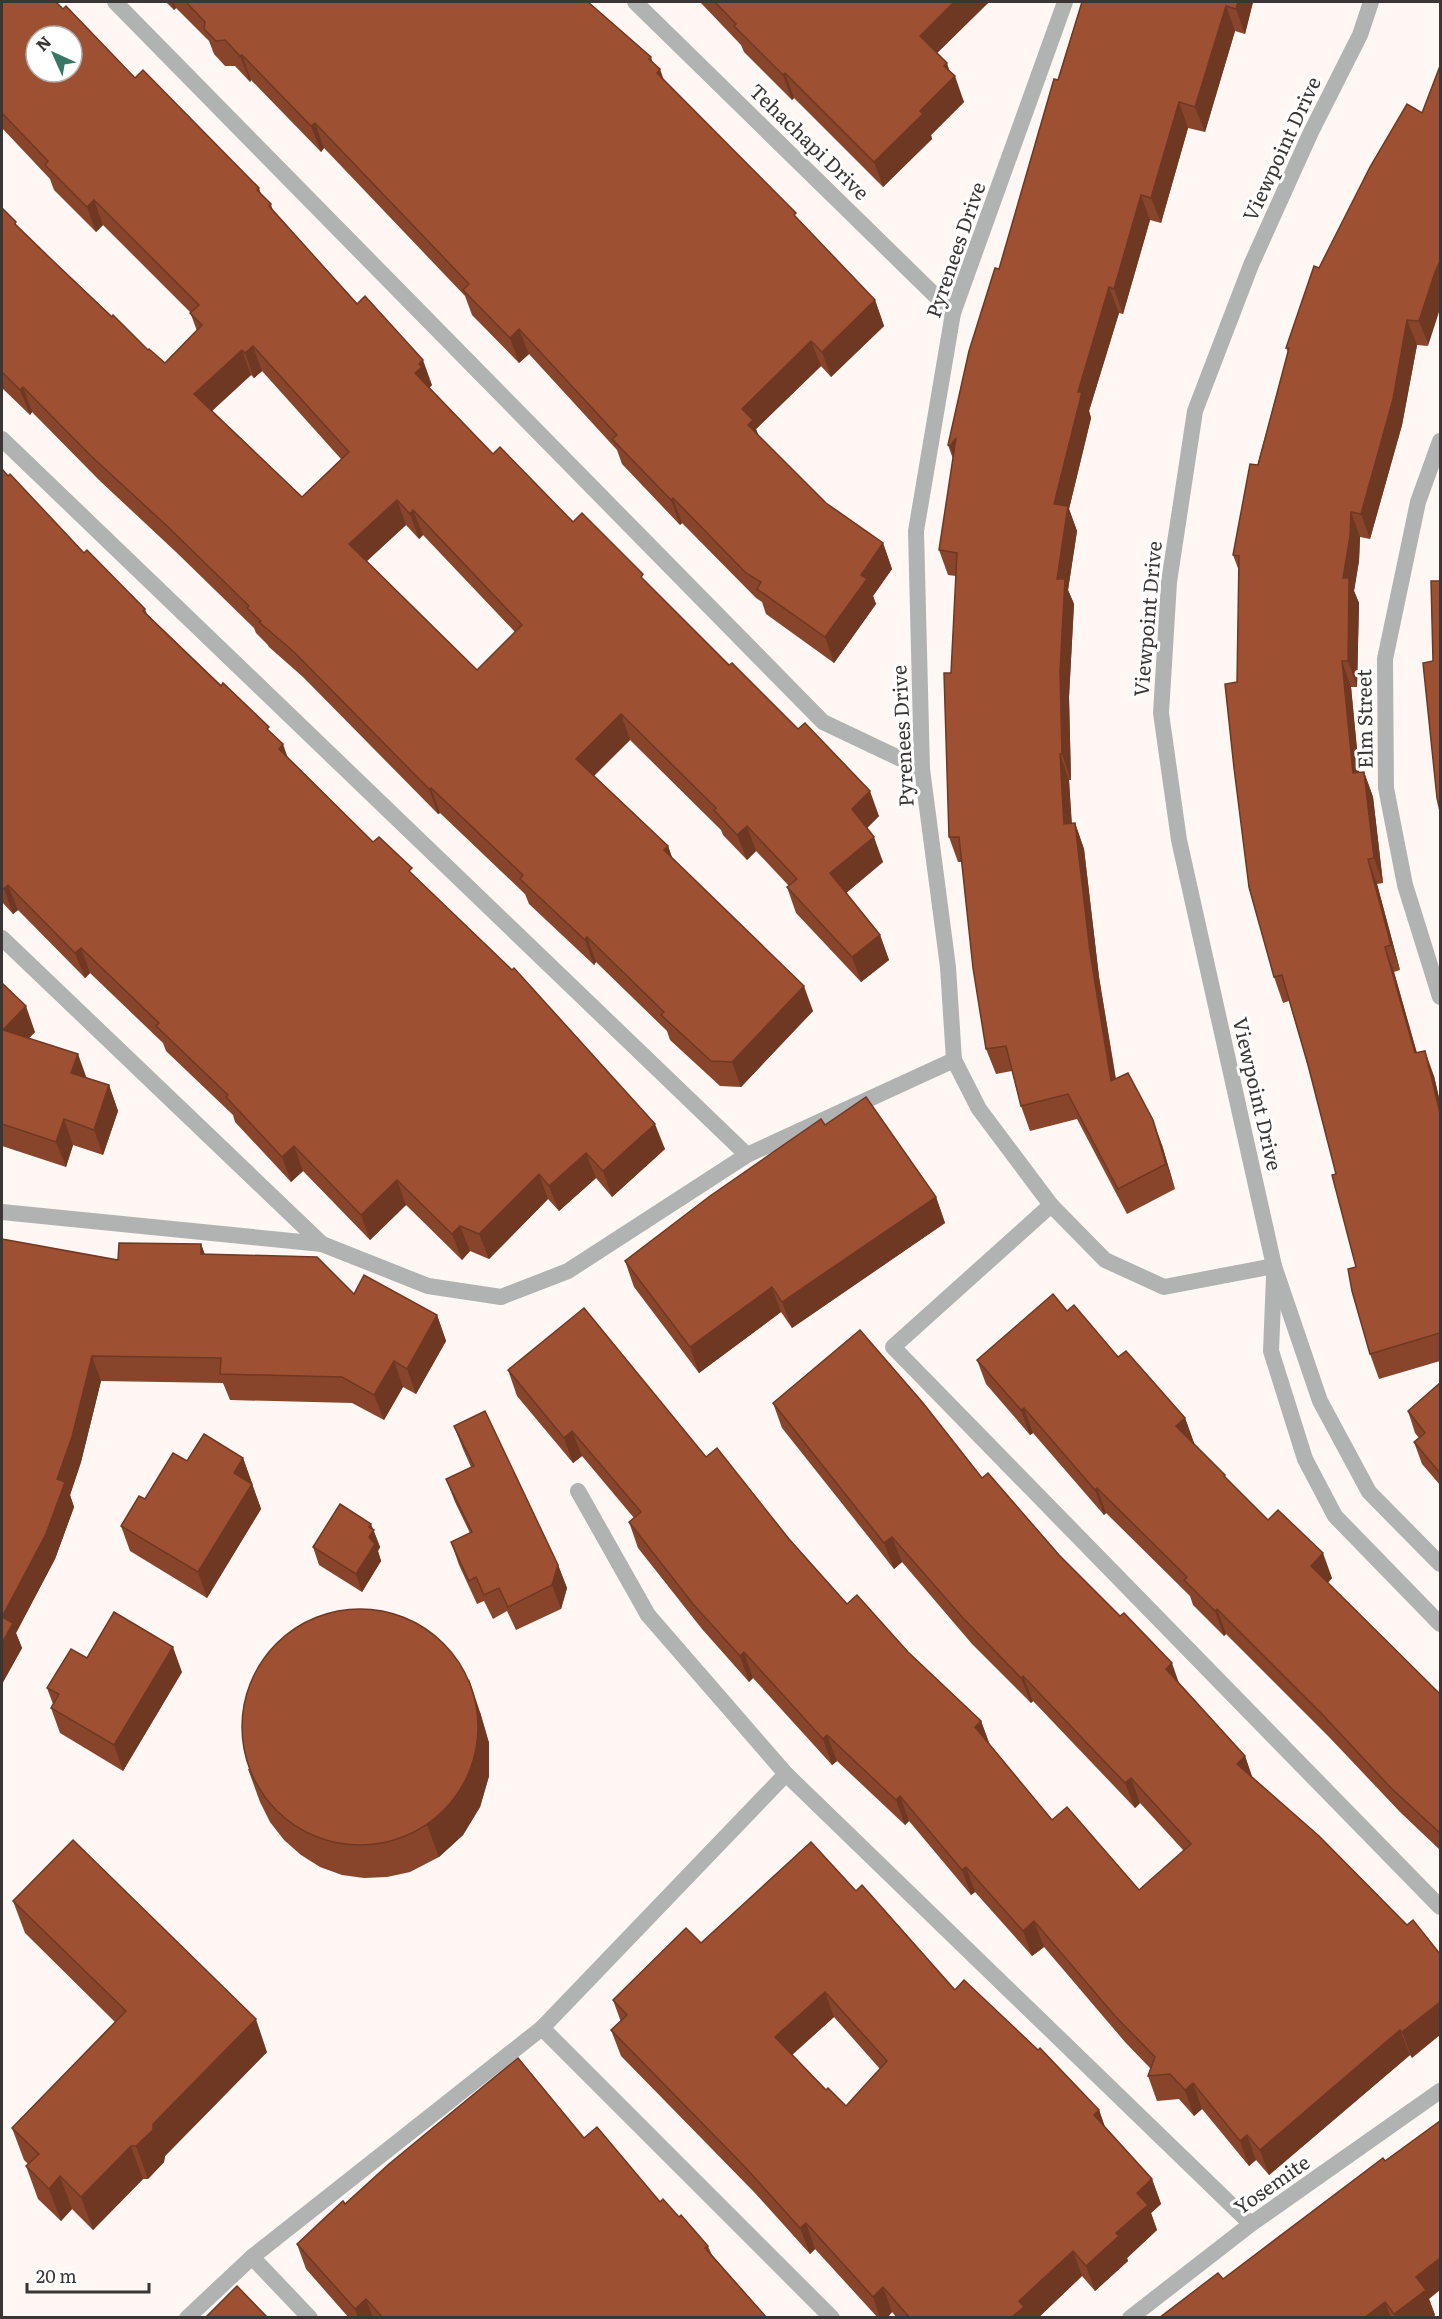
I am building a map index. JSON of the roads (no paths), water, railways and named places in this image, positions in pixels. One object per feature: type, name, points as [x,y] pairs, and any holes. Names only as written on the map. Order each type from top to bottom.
[{"type":"street","points":[[115,2],[823,722],[922,769]]},
{"type":"street","name":"Tehachapi Drive","points":[[635,2],[953,313]]},
{"type":"street","name":"Pyrenees Drive","points":[[1065,2],[953,313],[916,531],[922,769],[948,967],[954,1060],[979,1109],[1051,1205],[1106,1260],[1164,1287],[1274,1266]]},
{"type":"street","name":"Viewpoint Drive","points":[[1371,2],[1360,35],[1311,132],[1251,265],[1195,411],[1169,582],[1161,713],[1179,840],[1274,1266],[1320,1401],[1369,1492],[1440,1564]]},
{"type":"street","points":[[2,439],[747,1155]]},
{"type":"street","name":"Elm Street","points":[[1440,441],[1418,502],[1385,659],[1386,788],[1405,885],[1440,997]]},
{"type":"street","points":[[2,938],[322,1244]]},
{"type":"street","points":[[2,1212],[322,1244],[428,1286],[501,1297],[568,1271],[747,1155],[954,1060]]},
{"type":"street","points":[[1051,1205],[893,1347],[1440,1907]]},
{"type":"street","name":"Viewpoint Drive","points":[[1274,1266],[1271,1351],[1305,1459],[1335,1516],[1440,1624]]},
{"type":"street","points":[[578,1491],[648,1615],[786,1774],[1251,2224]]},
{"type":"street","points":[[187,2318],[252,2257],[542,2028],[786,1774]]},
{"type":"street","points":[[542,2028],[831,2318]]},
{"type":"street","name":"Yosemite","points":[[1130,2318],[1251,2224],[1440,2091]]},
{"type":"street","points":[[252,2257],[310,2318]]}]
